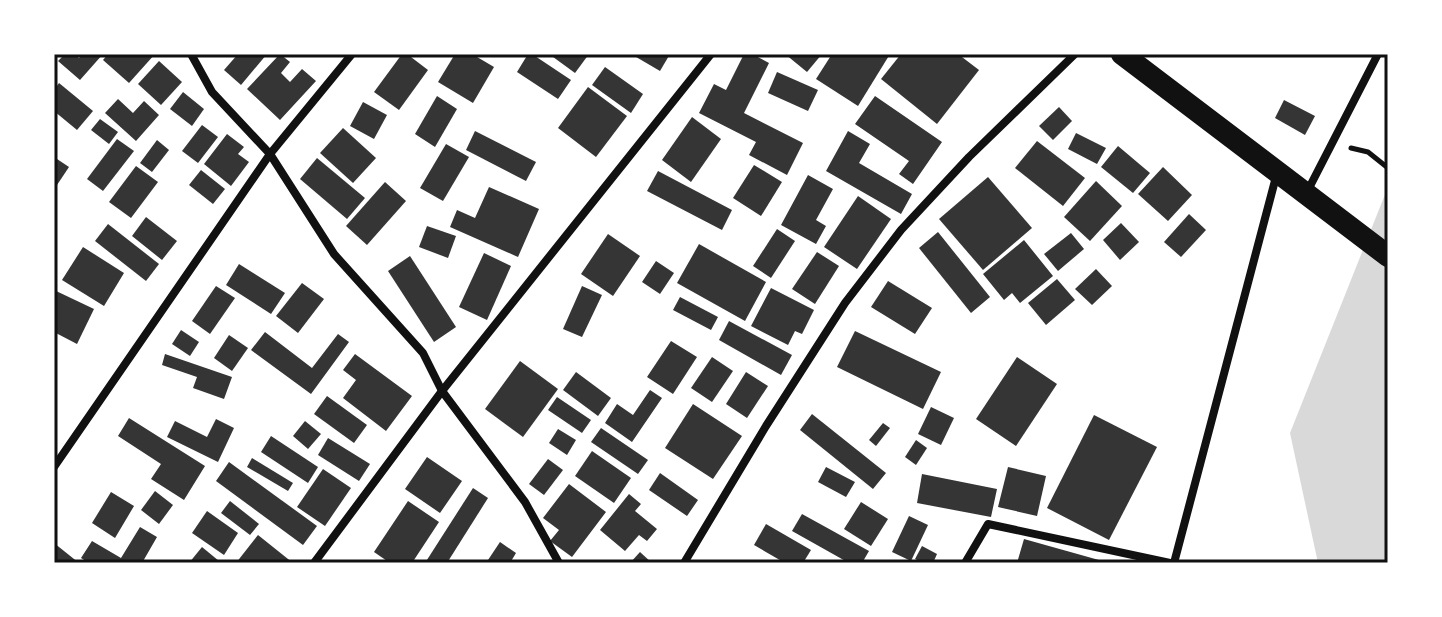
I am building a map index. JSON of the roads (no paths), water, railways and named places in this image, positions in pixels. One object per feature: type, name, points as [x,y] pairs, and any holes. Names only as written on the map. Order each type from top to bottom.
[{"type":"highway","points":[[1122,54],[1388,256]]},
{"type":"street","points":[[191,54],[212,92],[270,154],[334,254],[423,353],[442,391],[525,502],[559,563]]},
{"type":"street","points":[[54,467],[270,154],[352,54]]},
{"type":"street","points":[[314,563],[442,391],[711,54]]},
{"type":"street","points":[[684,563],[766,426],[845,303],[901,230],[959,167],[1075,54]]},
{"type":"street","points":[[1310,197],[1378,54]]},
{"type":"street","points":[[965,563],[988,524],[1172,563],[1277,172]]}]
